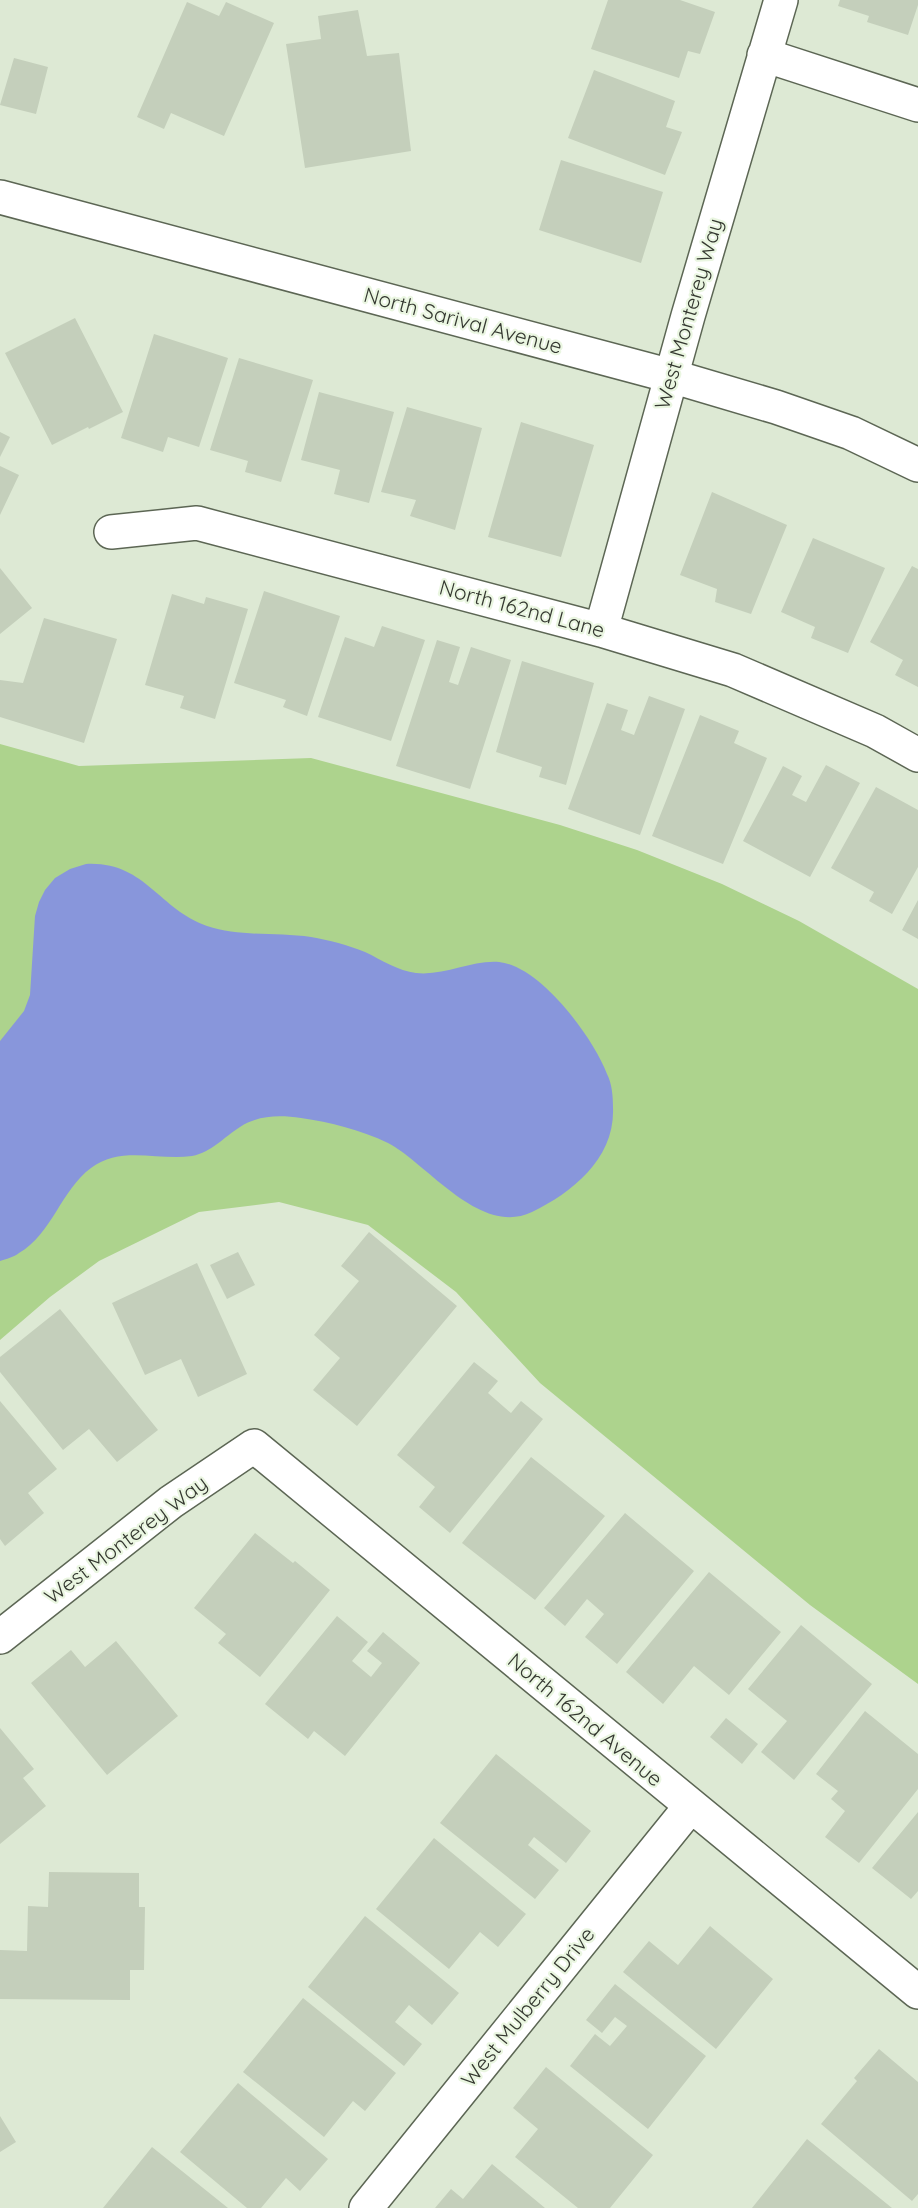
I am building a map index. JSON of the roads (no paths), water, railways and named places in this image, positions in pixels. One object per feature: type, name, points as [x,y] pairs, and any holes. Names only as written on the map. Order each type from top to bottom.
[{"type":"street","name":"West Monterey Way","points":[[601,630],[671,376],[781,0]]},
{"type":"street","points":[[764,55],[918,105]]},
{"type":"street","name":"North Sarival Avenue","points":[[0,197],[671,376],[776,407],[850,433],[918,465]]},
{"type":"street","name":"North 162nd Lane","points":[[111,532],[197,523],[601,630],[733,670],[875,731],[918,755]]},
{"type":"street","name":"West Monterey Way","points":[[0,1637],[171,1502],[254,1446]]},
{"type":"street","name":"North 162nd Avenue","points":[[254,1446],[690,1807],[918,1992]]},
{"type":"street","name":"West Mulberry Drive","points":[[366,2208],[690,1807]]},
{"type":"water","points":[[86,864],[106,865],[123,870],[190,918],[219,929],[325,940],[359,949],[396,968],[416,973],[437,972],[489,962],[515,966],[547,989],[563,1006],[590,1041],[609,1078],[613,1099],[612,1126],[599,1158],[576,1183],[547,1204],[532,1212],[513,1217],[493,1215],[474,1207],[456,1195],[404,1153],[378,1138],[345,1127],[312,1120],[285,1116],[262,1118],[247,1123],[212,1148],[192,1156],[127,1155],[103,1161],[81,1177],[40,1235],[30,1245],[15,1256],[0,1261],[0,1041],[24,1011],[30,995],[35,916],[39,902],[55,878],[70,869]]}]
